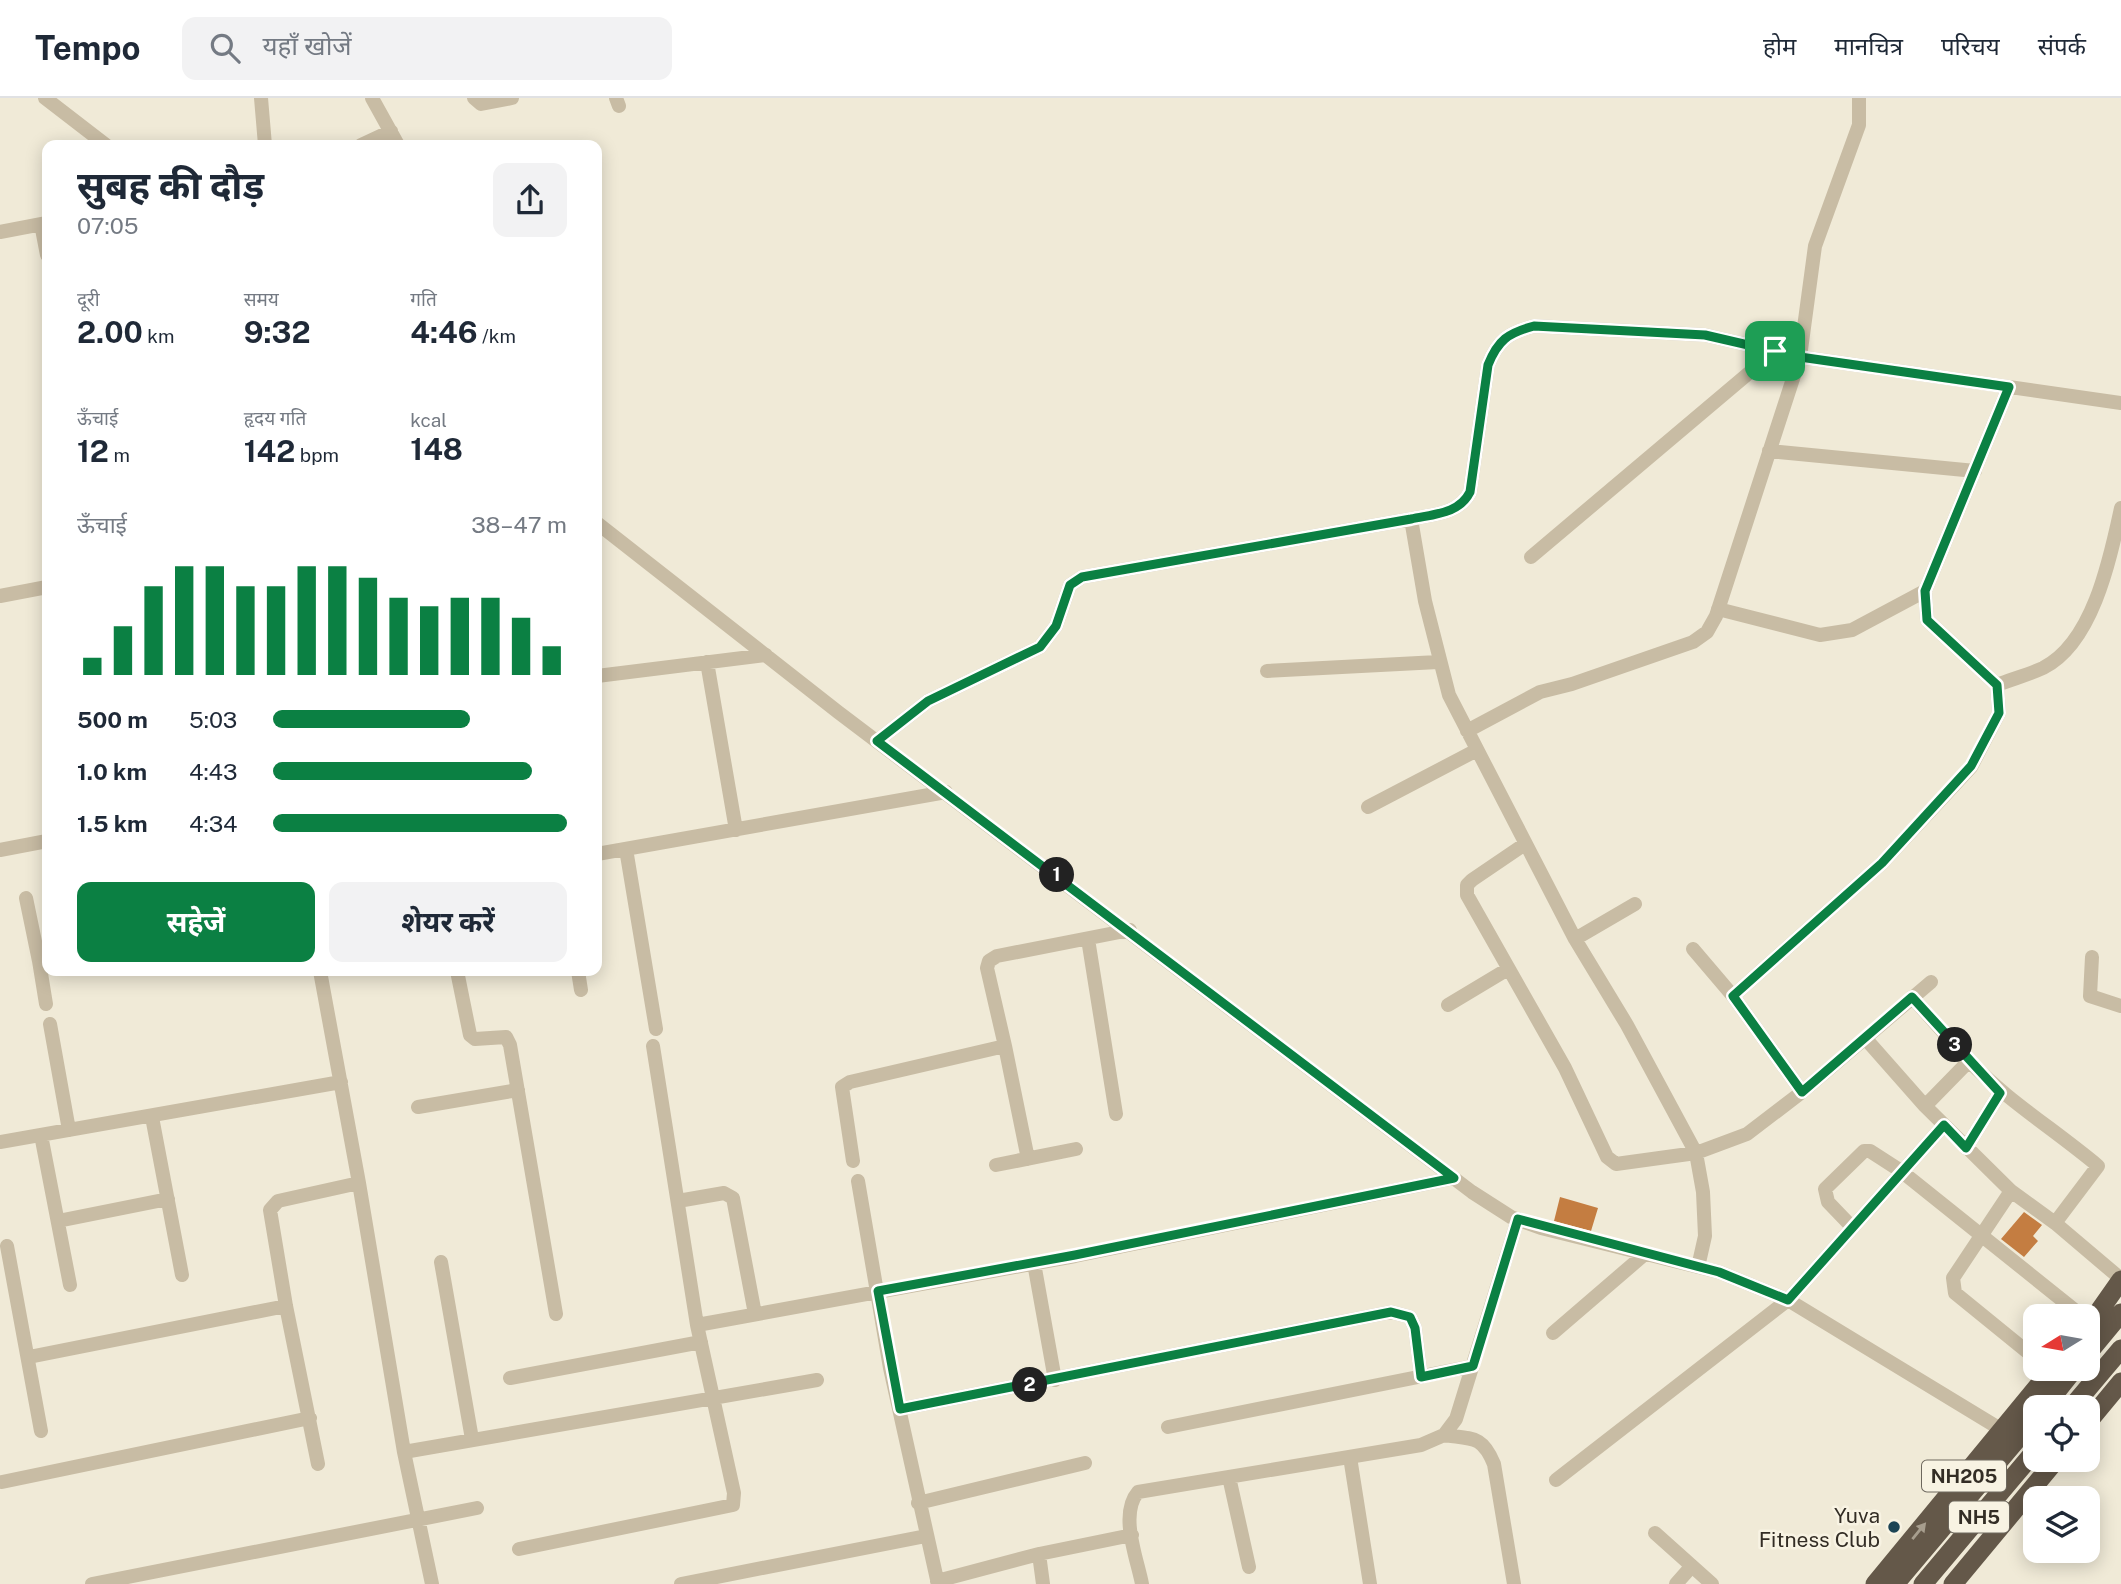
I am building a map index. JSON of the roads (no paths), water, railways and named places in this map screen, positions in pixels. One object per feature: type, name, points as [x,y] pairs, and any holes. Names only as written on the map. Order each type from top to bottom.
[{"type":"highway","points":[[2100,1305],[2121,1279]]},
{"type":"highway","points":[[2100,1338],[2121,1313]]},
{"type":"highway","points":[[2082,1395],[2121,1349]]},
{"type":"highway","name":"NH205","points":[[1875,1584],[2041,1381]]},
{"type":"highway","points":[[2054,1395],[2065,1381]]},
{"type":"highway","points":[[2100,1407],[2121,1382]]},
{"type":"highway","name":"NH5","points":[[1895,1584],[2023,1432]]},
{"type":"highway","name":"NH5","points":[[1923,1584],[2023,1465]]},
{"type":"highway","name":"NH205","points":[[1953,1584],[2046,1472]]},
{"type":"street","points":[[45,98],[100,140]]},
{"type":"street","points":[[261,98],[265,140]]},
{"type":"street","points":[[372,98],[396,140]]},
{"type":"street","points":[[474,98],[481,104],[490,105],[512,98]]},
{"type":"street","points":[[1467,730],[1540,692],[1572,684],[1693,642],[1707,632],[1718,609],[1800,357],[1815,246],[1858,125],[1859,98]]},
{"type":"street","points":[[372,140],[391,131]]},
{"type":"street","points":[[0,232],[42,224]]},
{"type":"street","points":[[877,741],[928,701],[1040,647],[1056,626],[1070,585],[1082,577],[1411,519],[1446,512],[1464,504],[1470,492],[1488,365],[1495,347],[1509,333],[1534,326],[1705,335],[1800,357],[2121,403]]},
{"type":"street","points":[[1531,557],[1775,351]]},
{"type":"street","points":[[1733,996],[1882,863],[1971,766],[1999,713],[1997,685],[1927,620],[1925,591],[2009,387]]},
{"type":"street","points":[[1769,451],[1975,471]]},
{"type":"street","points":[[1997,685],[2044,667],[2076,641],[2108,565],[2121,508]]},
{"type":"street","points":[[1411,519],[1438,663],[1449,695],[1575,939],[1627,1025],[1696,1153],[1703,1192],[1705,1236],[1698,1267]]},
{"type":"street","points":[[602,527],[877,741],[1454,1178],[1518,1219],[1541,1228],[1698,1267],[1788,1300],[2002,1430]]},
{"type":"street","points":[[0,596],[42,588]]},
{"type":"street","points":[[1718,609],[1819,635],[1852,630],[1925,591]]},
{"type":"street","points":[[602,675],[766,654]]},
{"type":"street","points":[[707,662],[736,830]]},
{"type":"street","points":[[1266,671],[1438,663]]},
{"type":"street","points":[[1368,807],[1477,750]]},
{"type":"street","points":[[602,854],[946,792]]},
{"type":"street","points":[[0,850],[42,842]]},
{"type":"street","points":[[1525,844],[1467,885],[1470,902],[1565,1068],[1607,1157],[1616,1164],[1627,1165],[1696,1153],[1747,1134],[1802,1092],[1931,982]]},
{"type":"street","points":[[626,849],[656,1029]]},
{"type":"street","points":[[26,898],[42,957]]},
{"type":"street","points":[[1575,939],[1635,904]]},
{"type":"street","points":[[1028,1159],[988,968],[989,961],[997,956],[1130,930]]},
{"type":"street","points":[[1088,939],[1116,1114]]},
{"type":"street","points":[[1693,949],[1733,996],[1802,1092]]},
{"type":"street","points":[[2092,957],[2090,996],[2121,1006]]},
{"type":"street","points":[[1448,1005],[1508,970]]},
{"type":"street","points":[[44,976],[46,1004]]},
{"type":"street","points":[[321,976],[404,1452],[432,1584]]},
{"type":"street","points":[[458,976],[470,1035],[475,1039],[506,1037],[510,1045],[556,1314]]},
{"type":"street","points":[[579,976],[581,990]]},
{"type":"street","points":[[1912,997],[2000,1093],[2045,1122],[2098,1166],[2055,1223]]},
{"type":"street","points":[[50,1024],[69,1130]]},
{"type":"street","points":[[1865,1038],[1925,1106],[2011,1191],[2055,1223],[2121,1279]]},
{"type":"street","points":[[519,1549],[733,1505],[734,1493],[697,1325],[653,1046]]},
{"type":"street","points":[[853,1161],[840,1094],[842,1087],[850,1082],[1005,1046]]},
{"type":"street","points":[[1925,1106],[1969,1061]]},
{"type":"street","points":[[0,1142],[341,1082]]},
{"type":"street","points":[[418,1107],[518,1090]]},
{"type":"street","points":[[1966,1148],[2000,1093]]},
{"type":"street","points":[[152,1116],[182,1275]]},
{"type":"street","points":[[1556,1480],[1788,1300],[1819,1269],[1852,1227],[1944,1125]]},
{"type":"street","points":[[41,1135],[70,1285]]},
{"type":"street","points":[[996,1165],[1076,1149]]},
{"type":"street","points":[[1852,1227],[1828,1202],[1825,1189],[1864,1151],[1875,1153],[2066,1304]]},
{"type":"street","points":[[697,1325],[1034,1263],[1454,1178]]},
{"type":"street","points":[[858,1181],[918,1503],[937,1582],[1039,1554],[1132,1535]]},
{"type":"street","points":[[318,1464],[285,1306],[270,1210],[278,1201],[359,1184]]},
{"type":"street","points":[[2011,1191],[1953,1278],[1952,1286],[1955,1293],[2023,1348]]},
{"type":"street","points":[[678,1201],[724,1193],[733,1198],[755,1314]]},
{"type":"street","points":[[58,1221],[167,1199]]},
{"type":"street","points":[[1142,1584],[1129,1514],[1132,1499],[1138,1492],[1420,1445],[1444,1435],[1456,1419],[1518,1219]]},
{"type":"street","points":[[7,1246],[41,1432]]},
{"type":"street","points":[[1553,1333],[1646,1253]]},
{"type":"street","points":[[441,1262],[472,1439]]},
{"type":"street","points":[[1034,1263],[1055,1380]]},
{"type":"street","points":[[29,1357],[285,1306]]},
{"type":"street","points":[[900,1409],[1391,1312],[1410,1317],[1415,1328],[1421,1377]]},
{"type":"street","points":[[510,1378],[701,1342]]},
{"type":"street","points":[[1168,1427],[1473,1366]]},
{"type":"street","points":[[404,1452],[817,1380]]},
{"type":"street","points":[[2,1482],[310,1418]]},
{"type":"street","points":[[1444,1435],[1479,1440],[1487,1448],[1494,1464],[1514,1584]]},
{"type":"street","points":[[1350,1457],[1370,1584]]},
{"type":"street","points":[[918,1503],[1084,1463]]},
{"type":"street","points":[[1229,1477],[1249,1567]]},
{"type":"street","points":[[92,1584],[477,1508]]},
{"type":"street","points":[[1655,1533],[1712,1584]]},
{"type":"street","points":[[681,1584],[926,1536]]},
{"type":"street","points":[[1039,1554],[1043,1584]]},
{"type":"street","points":[[1676,1584],[1691,1567]]},
{"type":"place","name":"Yuva Fitness Club","points":[[1894,1527]]}]
